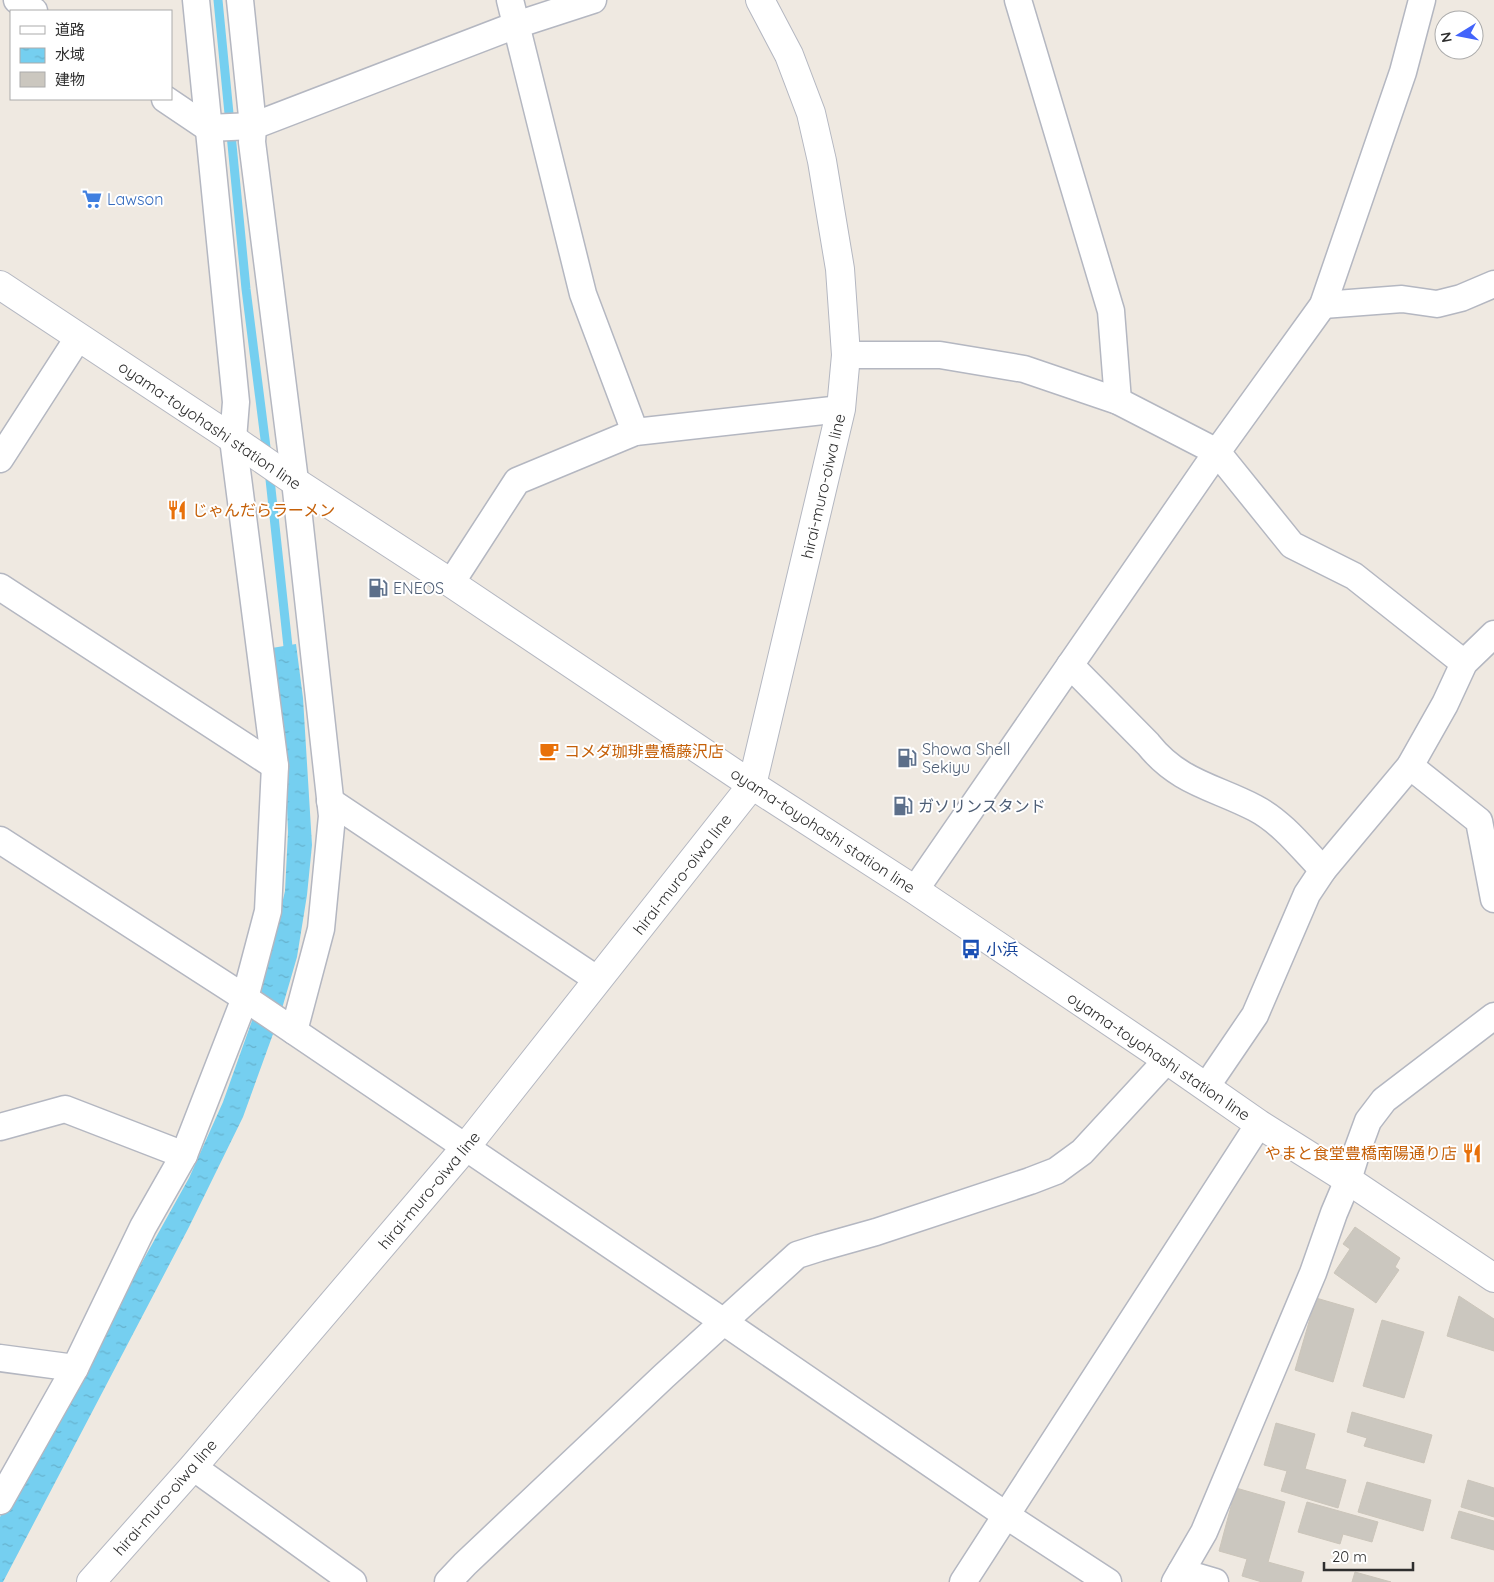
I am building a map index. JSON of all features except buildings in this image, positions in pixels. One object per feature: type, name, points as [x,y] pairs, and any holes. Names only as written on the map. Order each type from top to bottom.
[{"type":"main road","name":"hirai-muro-oiwa line","points":[[91,1582],[193,1467],[465,1148],[752,785],[841,410],[846,355],[840,269],[822,161],[811,113],[789,56],[760,0]]},
{"type":"main road","name":"oyama-toyohashi station line","points":[[0,285],[451,583],[752,785],[915,890],[1259,1124],[1348,1180],[1494,1278]]},
{"type":"street","points":[[17,0],[32,10]]},
{"type":"street","points":[[0,1501],[75,1368],[143,1227],[184,1155],[245,998],[268,911],[275,766],[240,444],[196,0]]},
{"type":"street","points":[[240,0],[253,126],[252,142],[332,816],[321,929],[294,1031]]},
{"type":"street","points":[[510,0],[583,294],[635,432]]},
{"type":"street","points":[[166,100],[208,128],[253,126],[516,25],[593,0]]},
{"type":"street","points":[[1018,0],[1111,311],[1118,401]]},
{"type":"street","points":[[915,890],[1217,452],[1323,305],[1403,72],[1422,0]]},
{"type":"street","points":[[1323,305],[1402,299],[1437,304],[1461,298],[1494,284]]},
{"type":"street","points":[[0,458],[78,338]]},
{"type":"street","points":[[846,355],[940,355],[1014,367],[1118,401],[1217,452],[1292,545],[1354,576],[1464,663]]},
{"type":"street","points":[[451,583],[517,481],[635,432],[841,410]]},
{"type":"street","points":[[0,587],[275,766]]},
{"type":"street","points":[[1206,1087],[1255,1015],[1307,894],[1322,870],[1410,766],[1445,704],[1464,663],[1494,634]]},
{"type":"street","points":[[1070,665],[1148,744],[1157,756],[1192,781],[1256,808],[1280,826],[1322,870]]},
{"type":"street","points":[[1410,766],[1479,821],[1494,899]]},
{"type":"street","points":[[330,802],[598,980]]},
{"type":"street","points":[[0,840],[245,998],[1007,1516],[1108,1582]]},
{"type":"street","points":[[1214,1582],[1178,1577],[1204,1532],[1313,1273],[1368,1121],[1384,1100],[1494,1016]]},
{"type":"street","points":[[448,1582],[628,1410],[797,1255],[876,1232],[1056,1171],[1082,1152],[1167,1060]]},
{"type":"street","points":[[0,1127],[65,1109],[184,1155]]},
{"type":"street","points":[[963,1582],[1259,1124]]},
{"type":"street","points":[[0,1358],[75,1368]]},
{"type":"street","points":[[193,1467],[353,1582]]},
{"type":"water","points":[[296,644],[303,698],[312,845],[307,895],[297,957],[281,1012],[243,1117],[189,1227],[3,1582],[0,1582],[0,1517],[189,1178],[223,1102],[259,1001],[285,891],[288,832],[286,781],[272,648]]},
{"type":"waterway","points":[[218,0],[246,289],[267,455]]},
{"type":"waterway","points":[[269,470],[289,656]]},
{"type":"place","name":"Lawson","points":[[92,199]]},
{"type":"place","name":"じゃんだらラーメン","points":[[177,510]]},
{"type":"place","name":"ENEOS","points":[[378,588]]},
{"type":"place","name":"コメダ珈琲豊橋藤沢店","points":[[549,751]]},
{"type":"place","name":"Showa Shell Sekiyu","points":[[907,758]]},
{"type":"place","name":"ガソリンスタンド","points":[[903,806]]},
{"type":"place","name":"小浜","points":[[971,949]]},
{"type":"place","name":"やまと食堂豊橋南陽通り店","points":[[1472,1153]]}]
